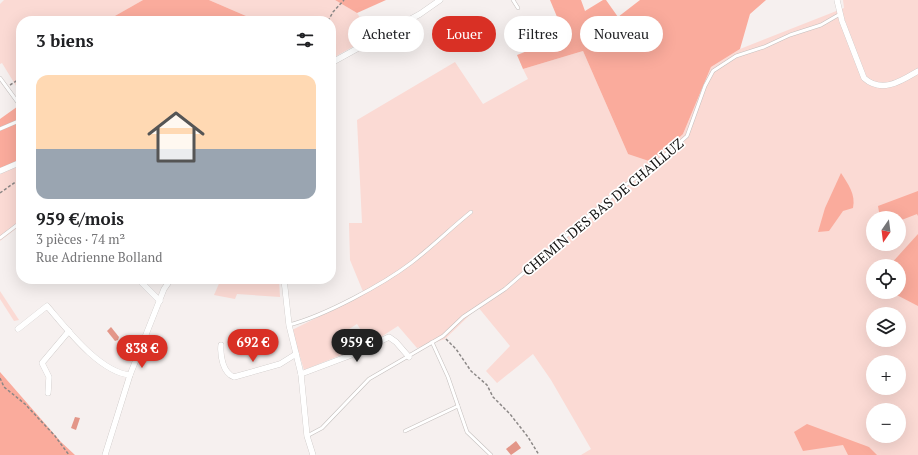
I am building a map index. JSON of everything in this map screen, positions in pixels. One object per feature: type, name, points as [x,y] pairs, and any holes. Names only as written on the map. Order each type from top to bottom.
[{"type":"street","points":[[336,60],[420,14],[440,0]]},
{"type":"street","points":[[838,0],[840,14],[864,78],[869,82],[882,86],[891,85],[918,71]]},
{"type":"street","points":[[0,171],[16,164]]},
{"type":"street","points":[[143,284],[160,301]]},
{"type":"street","points":[[105,455],[130,375],[164,289],[168,284]]},
{"type":"street","points":[[285,284],[289,325],[301,374],[307,436],[313,455]]},
{"type":"street","points":[[18,329],[47,306],[88,353],[123,374],[130,375]]},
{"type":"street","points":[[48,394],[49,377],[42,363],[69,331]]},
{"type":"street","points":[[301,374],[354,354],[389,337],[396,342],[409,358]]},
{"type":"street","points":[[221,346],[221,357],[226,372],[234,377],[280,364],[296,354]]},
{"type":"lane","points":[[513,0],[518,8]]},
{"type":"lane","name":"CHEMIN DES BAS DE CHAILLUZ","points":[[307,436],[322,428],[369,379],[409,358],[443,336],[463,317],[505,289],[620,189],[655,164],[687,136],[705,86],[713,71],[736,56],[764,47],[790,35],[821,25],[840,14]]},
{"type":"lane","points":[[0,78],[16,100]]},
{"type":"lane","points":[[0,129],[16,122]]},
{"type":"lane","points":[[289,325],[308,320],[375,286],[410,263],[472,212]]},
{"type":"lane","points":[[0,238],[16,226]]},
{"type":"lane","points":[[432,342],[448,377],[467,432],[491,455]]},
{"type":"lane","points":[[406,431],[458,406]]},
{"type":"path","points":[[332,16],[344,0]]},
{"type":"path","points":[[7,88],[16,82]]},
{"type":"path","points":[[0,194],[16,182]]},
{"type":"path","points":[[443,336],[456,349],[471,371],[487,385],[493,397],[519,425],[539,455]]},
{"type":"path","points":[[0,378],[4,387],[25,404],[55,436],[69,455]]},
{"type":"shaded area","points":[[4,0],[143,0],[115,16],[16,16],[16,86],[2,63],[0,64],[0,4]]},
{"type":"shaded area","points":[[143,0],[209,0],[246,16],[115,16]]},
{"type":"shaded area","points":[[209,0],[335,0],[357,13],[359,16],[348,16],[348,49],[336,56],[336,16],[246,16]]},
{"type":"shaded area","points":[[335,0],[386,0],[357,13]]},
{"type":"shaded area","points":[[550,0],[581,0],[585,11],[603,0],[606,0],[617,16],[580,16],[580,52],[523,69],[517,55],[525,52],[572,52],[572,16],[557,16]]},
{"type":"shaded area","points":[[640,0],[766,0],[750,14],[740,49],[711,67],[683,134],[652,162],[628,154],[583,52],[663,52],[663,16],[619,16]]},
{"type":"shaded area","points":[[843,0],[918,0],[918,455],[581,455],[591,449],[551,380],[533,354],[497,383],[486,371],[510,346],[478,307],[445,339],[417,348],[398,326],[370,344],[357,324],[341,334],[351,351],[304,370],[292,330],[364,294],[350,260],[349,223],[362,223],[357,120],[455,62],[483,104],[528,79],[523,69],[583,52],[628,154],[683,134],[711,67],[740,49],[844,8]]},
{"type":"shaded area","points":[[16,108],[16,163],[0,168],[0,119]]},
{"type":"shaded area","points":[[16,167],[16,229],[0,241],[0,174]]},
{"type":"shaded area","points":[[841,173],[849,185],[854,203],[853,208],[843,211],[829,231],[818,232],[825,208]]},
{"type":"shaded area","points":[[918,191],[918,216],[917,214],[906,218],[906,211],[879,211],[878,206]]},
{"type":"shaded area","points":[[918,234],[918,306],[904,299],[906,299],[906,259],[895,259],[903,251],[906,251],[906,247]]},
{"type":"shaded area","points":[[219,284],[279,284],[280,297],[237,294],[235,299],[214,295]]},
{"type":"shaded area","points":[[0,291],[19,320],[14,321],[0,299]]},
{"type":"shaded area","points":[[111,327],[119,337],[118,340],[115,341],[107,331]]},
{"type":"shaded area","points":[[0,372],[61,442],[75,455],[0,455]]},
{"type":"shaded area","points":[[75,417],[80,418],[76,430],[71,428]]},
{"type":"shaded area","points":[[807,424],[869,447],[877,455],[848,455],[843,445],[803,451],[794,432]]},
{"type":"shaded area","points":[[516,441],[521,448],[511,455],[506,449]]}]
